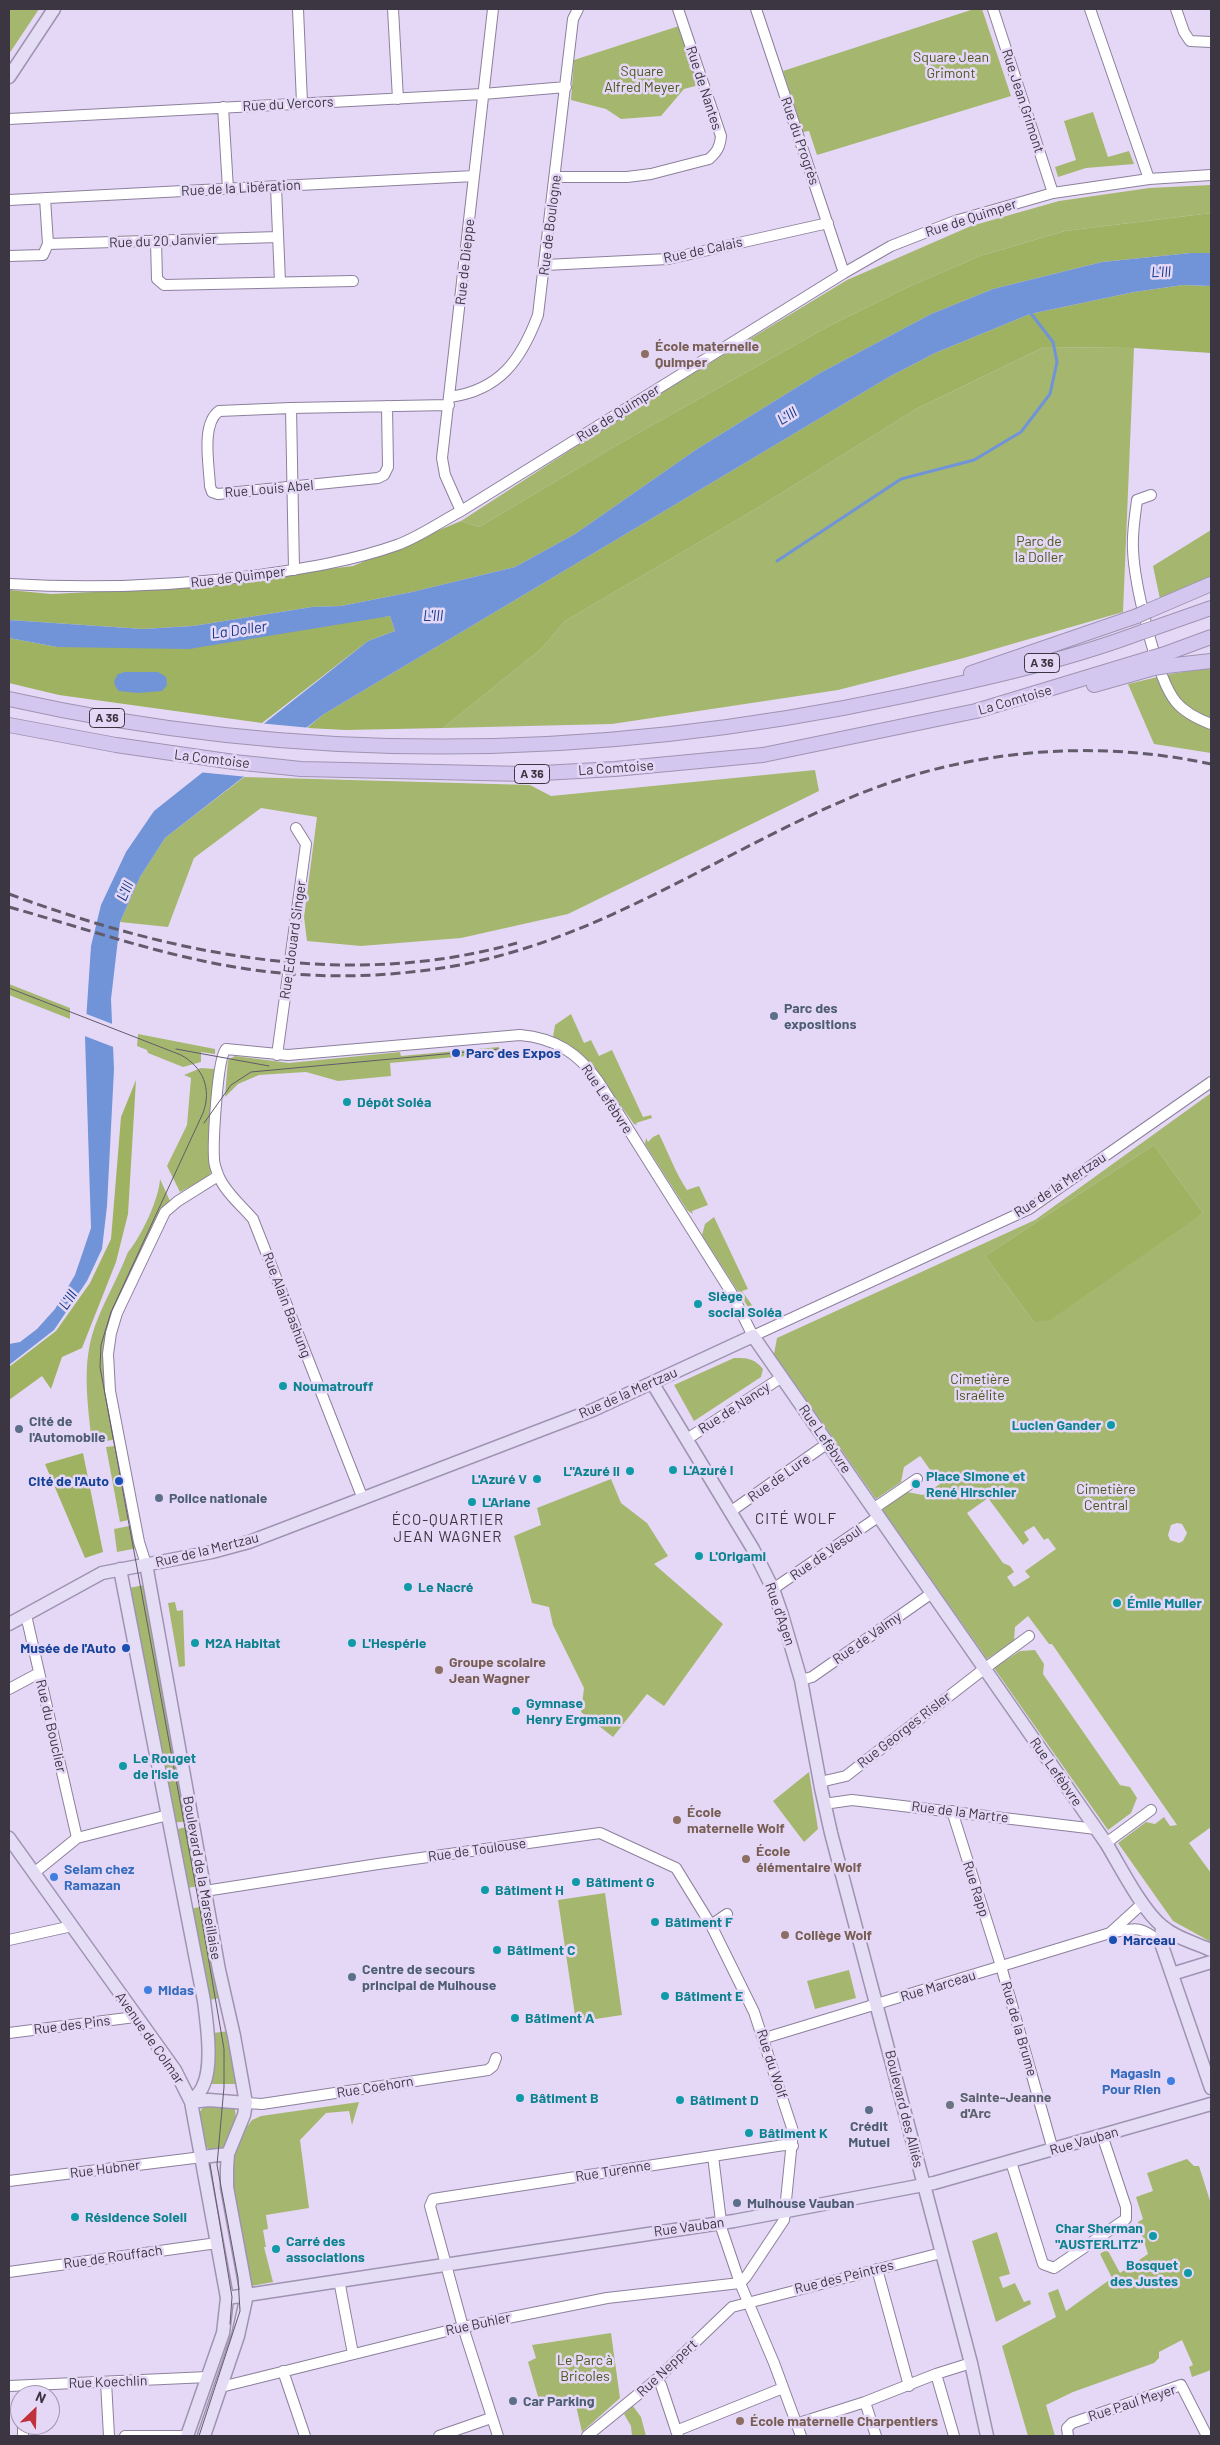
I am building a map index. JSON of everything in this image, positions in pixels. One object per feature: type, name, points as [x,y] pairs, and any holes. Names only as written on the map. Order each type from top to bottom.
[{"type":"highway","points":[[939,689],[975,671],[1040,651],[1143,614],[1211,584]]},
{"type":"highway","name":"La Comtoise","points":[[9,699],[124,721],[207,733],[332,743],[422,748],[528,746],[609,741],[689,734],[851,707],[939,689],[1036,665],[1211,608]]},
{"type":"highway","name":"La Comtoise","points":[[9,725],[178,755],[301,768],[525,774],[686,763],[763,755],[918,725],[1158,662],[1211,638]]},
{"type":"highway","points":[[1158,662],[1211,661]]},
{"type":"main road","points":[[9,78],[54,9]]},
{"type":"main road","name":"Rue Lefèbvre","points":[[753,1336],[1106,1843],[1143,1903],[1162,1926]]},
{"type":"main road","name":"Rue de la Mertzau","points":[[9,1624],[96,1576],[120,1569],[249,1542],[593,1410],[653,1384],[753,1336]]},
{"type":"main road","name":"Rue d'Agen","points":[[653,1384],[753,1549],[773,1589],[801,1680],[820,1782]]},
{"type":"main road","name":"Boulevard de la Marseillaise","points":[[146,1564],[205,1891],[246,2103]]},
{"type":"main road","name":"Boulevard de la Marseillaise","points":[[120,1569],[204,2002],[207,2028],[207,2066],[204,2086],[191,2102]]},
{"type":"main road","name":"Boulevard des Alliés","points":[[820,1782],[824,1804],[877,2004],[922,2185],[971,2363],[987,2436]]},
{"type":"main road","name":"Avenue de Colmar","points":[[9,1838],[174,2070],[191,2102],[227,2298],[223,2334],[187,2436]]},
{"type":"main road","points":[[182,1896],[205,1891]]},
{"type":"main road","points":[[1211,1950],[1180,1937],[1162,1926],[1161,1942],[1211,2088]]},
{"type":"main road","points":[[1172,1974],[1211,1962]]},
{"type":"main road","points":[[191,2102],[209,2100],[246,2103],[244,2115],[228,2154],[228,2188],[247,2295],[238,2336],[204,2436]]},
{"type":"main road","name":"Rue Vauban","points":[[247,2295],[720,2223],[922,2185],[1011,2162],[1211,2104]]},
{"type":"main road","points":[[202,2157],[228,2154]]},
{"type":"main road","points":[[227,2298],[247,2295]]},
{"type":"street","points":[[298,9],[302,103]]},
{"type":"street","points":[[393,9],[398,99]]},
{"type":"street","name":"Rue de Dieppe","points":[[461,511],[442,464],[492,9]]},
{"type":"street","name":"Rue de Boulogne","points":[[292,408],[386,406],[450,401],[486,388],[517,357],[526,343],[538,315],[556,177],[573,19],[578,9]]},
{"type":"street","name":"Rue de Nantes","points":[[556,177],[635,176],[709,159],[716,153],[720,144],[720,136],[678,9]]},
{"type":"street","name":"Rue du Progrès","points":[[756,9],[844,273]]},
{"type":"street","name":"Rue Jean Grimont","points":[[993,9],[1054,193]]},
{"type":"street","points":[[1090,9],[1149,179]]},
{"type":"street","points":[[1176,9],[1184,32],[1190,41],[1211,42]]},
{"type":"street","name":"Rue du Vercors","points":[[9,119],[398,99],[566,87]]},
{"type":"street","points":[[223,107],[228,189]]},
{"type":"street","name":"Rue de Quimper","points":[[9,584],[79,588],[161,585],[294,570],[343,562],[399,544],[461,511],[844,273],[891,246],[955,221],[1054,193],[1149,179],[1211,175]]},
{"type":"street","name":"Rue de la Libération","points":[[9,200],[474,176]]},
{"type":"street","points":[[276,187],[280,282]]},
{"type":"street","points":[[9,256],[43,255],[48,244],[45,198]]},
{"type":"street","name":"Rue de Calais","points":[[545,265],[668,259],[828,223]]},
{"type":"street","name":"Rue du 20 Janvier","points":[[48,244],[278,237]]},
{"type":"street","points":[[156,241],[157,279],[164,285],[353,281]]},
{"type":"street","name":"Rue Louis Abel","points":[[292,408],[219,411],[212,416],[208,426],[210,486],[212,492],[218,494],[293,488],[378,478],[384,475],[388,467],[386,406]]},
{"type":"street","points":[[292,408],[294,570]]},
{"type":"street","points":[[1151,495],[1137,500],[1135,516],[1132,549],[1140,602],[1163,677],[1171,694],[1187,712],[1211,724]]},
{"type":"street","name":"Rue Edouard Singer","points":[[277,1055],[306,844],[296,828]]},
{"type":"street","name":"Rue Lefèbvre","points":[[218,1176],[214,1154],[222,1054],[226,1049],[232,1048],[277,1055],[520,1035],[543,1038],[567,1049],[583,1062],[598,1081],[731,1292],[753,1336]]},
{"type":"street","name":"Rue de la Mertzau","points":[[753,1336],[1029,1209],[1211,1082]]},
{"type":"street","points":[[146,1564],[110,1391],[108,1354],[111,1332],[117,1313],[165,1212],[178,1200],[218,1176]]},
{"type":"street","name":"Rue Alain Bashung","points":[[218,1176],[229,1192],[254,1218],[363,1499]]},
{"type":"street","name":"Rue de Nancy","points":[[687,1439],[782,1377]]},
{"type":"street","name":"Rue de Lure","points":[[730,1512],[828,1443]]},
{"type":"street","name":"Rue de Vesoul","points":[[773,1589],[876,1513],[917,1479]]},
{"type":"street","name":"Rue de Valmy","points":[[801,1680],[812,1677],[932,1593]]},
{"type":"street","name":"Rue du Bouclier","points":[[26,1615],[77,1838]]},
{"type":"street","name":"Rue Georges Risler","points":[[820,1782],[846,1776],[1029,1636]]},
{"type":"street","points":[[9,1690],[39,1673]]},
{"type":"street","name":"Rue de la Martre","points":[[824,1804],[852,1800],[952,1810],[1096,1829]]},
{"type":"street","name":"Rue Rapp","points":[[952,1810],[1001,1966]]},
{"type":"street","points":[[1106,1843],[1151,1810]]},
{"type":"street","points":[[34,1873],[77,1838],[168,1816]]},
{"type":"street","name":"Rue de Toulouse","points":[[205,1891],[378,1864],[600,1833],[676,1868],[711,1925]]},
{"type":"street","name":"Rue Marceau","points":[[1110,1933],[1143,1903]]},
{"type":"street","points":[[711,1925],[727,1914]]},
{"type":"street","name":"Rue du Wolf","points":[[711,1925],[765,2038],[793,2131],[785,2212]]},
{"type":"street","points":[[9,1940],[72,1926]]},
{"type":"street","name":"Rue Marceau","points":[[765,2038],[1110,1933],[1136,1928],[1146,1930],[1161,1942]]},
{"type":"street","name":"Rue de la Brume","points":[[1001,1966],[1053,2150]]},
{"type":"street","name":"Rue des Pins","points":[[9,2033],[135,2017]]},
{"type":"street","name":"Rue Coehorn","points":[[246,2103],[262,2104],[488,2070],[493,2066],[496,2058]]},
{"type":"street","points":[[1011,2162],[1043,2264],[1054,2268],[1126,2219],[1126,2208],[1102,2135]]},
{"type":"street","name":"Rue Turenne","points":[[445,2264],[430,2206],[433,2199],[784,2145],[793,2146]]},
{"type":"street","points":[[713,2156],[720,2223],[747,2302],[801,2436]]},
{"type":"street","name":"Rue Hubner","points":[[9,2181],[202,2157]]},
{"type":"street","points":[[740,2283],[784,2220],[785,2212]]},
{"type":"street","name":"Rue de Rouffach","points":[[9,2272],[218,2243]]},
{"type":"street","name":"Rue des Peintres","points":[[747,2302],[941,2253]]},
{"type":"street","points":[[445,2264],[498,2436]]},
{"type":"street","points":[[877,2269],[909,2386]]},
{"type":"street","points":[[338,2280],[353,2354]]},
{"type":"street","name":"Rue Buhler","points":[[221,2387],[463,2327],[607,2298],[740,2283]]},
{"type":"street","name":"Rue Neppert","points":[[587,2436],[657,2379],[732,2307],[747,2302]]},
{"type":"street","points":[[796,2424],[865,2402],[936,2374],[971,2363]]},
{"type":"street","points":[[283,2371],[304,2436]]},
{"type":"street","points":[[936,2374],[954,2436]]},
{"type":"street","name":"Rue Koechlin","points":[[60,2386],[208,2377]]},
{"type":"street","points":[[657,2379],[661,2385],[677,2433],[783,2388]]},
{"type":"street","points":[[106,2382],[109,2436]]},
{"type":"street","name":"Rue Paul Meyer","points":[[1068,2436],[1068,2428],[1072,2423],[1181,2385],[1209,2436]]},
{"type":"street","points":[[865,2402],[876,2436]]},
{"type":"street","points":[[439,2436],[491,2418]]},
{"type":"street","points":[[124,2436],[181,2436]]},
{"type":"green space","points":[[9,9],[39,9],[9,54]]},
{"type":"green space","name":"Square Jean Grimont","points":[[974,9],[982,9],[1011,96],[817,155],[809,131],[803,132],[783,71]]},
{"type":"green space","name":"Square Alfred Meyer","points":[[679,26],[699,85],[684,89],[661,116],[621,119],[606,109],[571,100],[574,60]]},
{"type":"green space","points":[[1093,112],[1108,157],[1129,151],[1134,164],[1086,168],[1058,177],[1055,167],[1076,160],[1064,121]]},
{"type":"green space","points":[[1211,185],[1211,213],[1065,231],[980,256],[906,288],[829,326],[624,441],[479,527],[461,521],[626,414],[847,280],[971,226],[1059,201],[1149,188]]},
{"type":"green space","points":[[1211,213],[1211,253],[1191,253],[1102,262],[993,289],[931,314],[820,373],[697,449],[575,534],[515,567],[412,592],[341,606],[312,607],[193,626],[143,629],[9,620],[9,590],[51,594],[158,589],[353,566],[461,521],[479,527],[624,441],[829,326],[906,288],[980,256],[1065,231]]},
{"type":"green space","points":[[1183,285],[1211,286],[1211,353],[1134,348],[1044,347],[916,409],[759,507],[565,621],[541,649],[443,728],[346,730],[307,728],[324,714],[889,377],[935,353],[1030,314],[1134,292]]},
{"type":"green space","name":"Parc de la Doller","points":[[1044,347],[1134,348],[1123,612],[960,659],[838,690],[612,724],[443,728],[541,649],[565,621],[759,507],[916,409]]},
{"type":"green space","points":[[1211,530],[1211,578],[1160,599],[1153,566]]},
{"type":"green space","points":[[390,616],[395,631],[368,641],[262,723],[59,695],[9,683],[9,638],[57,647]]},
{"type":"green space","points":[[1211,662],[1211,753],[1154,744],[1128,684],[1170,674],[1209,668]]},
{"type":"green space","points":[[815,770],[819,791],[568,914],[461,938],[361,946],[307,941],[304,917],[317,817],[261,808],[194,858],[168,927],[120,922],[140,877],[165,838],[244,777],[530,785],[551,796]]},
{"type":"green space","points":[[9,984],[70,1008],[70,1019],[9,995]]},
{"type":"green space","points":[[571,1014],[584,1043],[591,1040],[599,1056],[612,1050],[643,1117],[651,1115],[652,1118],[636,1123],[637,1125],[634,1124],[588,1061],[570,1045],[553,1037],[555,1025]]},
{"type":"green space","points":[[138,1034],[215,1049],[215,1054],[201,1052],[201,1062],[183,1067],[148,1053],[147,1050],[137,1046]]},
{"type":"green space","points":[[499,1047],[499,1053],[390,1063],[391,1076],[338,1081],[306,1072],[259,1075],[238,1084],[225,1097],[228,1060],[235,1056],[289,1063],[400,1052],[401,1056]]},
{"type":"green space","points":[[201,1068],[215,1069],[213,1169],[208,1177],[180,1192],[167,1166],[187,1125],[191,1078],[184,1075]]},
{"type":"green space","points":[[136,1080],[128,1214],[116,1262],[82,1348],[62,1357],[51,1389],[42,1376],[9,1400],[9,1367],[56,1331],[90,1283],[111,1239],[121,1117]]},
{"type":"green space","points":[[1211,1093],[1211,1827],[1189,1843],[1211,1873],[1211,1942],[1173,1921],[1118,1843],[1146,1822],[1155,1824],[1164,1817],[1170,1826],[1177,1825],[1052,1644],[1049,1644],[1028,1616],[1015,1627],[1014,1641],[987,1659],[882,1509],[907,1492],[923,1495],[940,1484],[921,1457],[904,1467],[901,1482],[876,1499],[774,1354],[777,1338],[1035,1220]],"holes":[[[1154,1145],[1203,1213],[1034,1322],[985,1256]],[[988,1498],[1023,1545],[1029,1540],[1024,1532],[1034,1526],[1044,1540],[1048,1538],[1056,1549],[1025,1571],[1030,1577],[1014,1587],[1007,1577],[1014,1572],[1010,1566],[1003,1563],[967,1513]],[[1182,1524],[1187,1533],[1183,1541],[1179,1543],[1170,1540],[1168,1535],[1171,1525]]]},
{"type":"green space","points":[[659,1134],[687,1190],[699,1186],[708,1205],[692,1211],[693,1214],[687,1210],[645,1144],[646,1138],[648,1142]]},
{"type":"green space","points":[[1154,1145],[1203,1213],[1050,1320],[1034,1322],[985,1256]]},
{"type":"green space","points":[[160,1179],[170,1201],[161,1210],[109,1326],[117,1439],[92,1444],[87,1385],[88,1355],[91,1340],[95,1326],[128,1252],[148,1217],[156,1197]]},
{"type":"green space","points":[[714,1217],[748,1289],[742,1291],[754,1308],[750,1310],[702,1235],[705,1224]]},
{"type":"green space","points":[[734,1358],[747,1359],[756,1363],[763,1369],[761,1377],[694,1421],[674,1385]]},
{"type":"green space","points":[[114,1446],[128,1520],[120,1522],[106,1447]]},
{"type":"green space","points":[[83,1453],[103,1552],[85,1558],[45,1464]]},
{"type":"green space","points":[[611,1479],[621,1503],[647,1523],[668,1556],[654,1564],[723,1624],[664,1706],[647,1694],[613,1737],[581,1712],[584,1688],[553,1625],[549,1607],[532,1603],[514,1536],[541,1525],[537,1508]]},
{"type":"green space","points":[[134,1525],[138,1548],[117,1552],[114,1529]]},
{"type":"green space","points":[[144,1585],[189,1821],[172,1823],[129,1588]]},
{"type":"green space","points":[[175,1602],[177,1611],[183,1610],[185,1666],[179,1667],[168,1603]]},
{"type":"green space","points":[[1035,1650],[1044,1664],[1043,1674],[1120,1785],[1130,1787],[1137,1798],[1131,1813],[1108,1830],[994,1668],[1020,1651]]},
{"type":"green space","points":[[809,1772],[818,1829],[804,1842],[773,1801]]},
{"type":"green space","points":[[190,1826],[199,1886],[187,1888],[174,1830]]},
{"type":"green space","points":[[605,1893],[622,2015],[576,2022],[558,1900]]},
{"type":"green space","points":[[205,1906],[220,1998],[209,2000],[189,1909]]},
{"type":"green space","points":[[849,1970],[856,1998],[815,2009],[807,1981]]},
{"type":"green space","points":[[229,2031],[239,2084],[210,2084],[213,2033]]},
{"type":"green space","points":[[359,2102],[352,2125],[349,2111],[326,2113],[300,2140],[309,2208],[266,2215],[268,2229],[263,2230],[266,2247],[264,2247],[273,2282],[246,2287],[231,2168],[240,2139],[246,2128],[252,2120],[261,2116]]},
{"type":"green space","points":[[205,2105],[233,2106],[235,2111],[236,2116],[233,2128],[222,2149],[210,2150],[205,2146],[199,2113]]},
{"type":"green space","points":[[1187,2159],[1194,2166],[1199,2166],[1211,2204],[1211,2370],[1192,2377],[1189,2367],[1193,2365],[1182,2340],[1159,2352],[1159,2358],[1154,2363],[1073,2392],[1046,2405],[1055,2436],[1028,2436],[1002,2346],[1056,2317],[1048,2293],[1058,2289],[1066,2311],[1112,2278],[1100,2254],[1107,2249],[1120,2273],[1148,2254],[1138,2222],[1143,2219],[1136,2197],[1153,2191],[1147,2173]]},
{"type":"green space","points":[[997,2232],[1010,2274],[999,2277],[1003,2288],[1015,2283],[1024,2302],[1030,2300],[1031,2304],[996,2322],[972,2241]]},
{"type":"green space","name":"Le Parc à Bricoles","points":[[611,2333],[620,2398],[582,2432],[574,2397],[539,2400],[528,2362],[536,2358],[532,2345]]},
{"type":"green space","points":[[633,2406],[641,2417],[646,2436],[632,2436],[631,2426],[624,2414]]},
{"type":"water","name":"L'Ill","points":[[1191,253],[1211,253],[1211,286],[1183,285],[1134,292],[1030,314],[935,353],[889,377],[324,714],[165,838],[140,877],[120,922],[111,999],[114,1069],[107,1206],[102,1249],[87,1281],[54,1330],[9,1365],[9,1344],[20,1342],[37,1329],[55,1309],[75,1275],[91,1228],[85,1036],[91,946],[101,905],[126,852],[154,811],[368,641],[395,631],[390,616],[189,649],[57,647],[9,638],[9,620],[143,629],[193,626],[312,607],[341,606],[412,592],[515,567],[575,534],[697,449],[820,373],[931,314],[993,289],[1102,262]]},
{"type":"water","points":[[125,672],[158,672],[166,677],[167,685],[162,691],[138,693],[119,691],[115,681],[118,674]]},
{"type":"pier","points":[[258,723],[311,728],[248,777],[198,772]]},
{"type":"pier","points":[[84,1013],[115,1025],[116,1048],[82,1035]]},
{"type":"waterway","points":[[777,561],[901,479],[974,460],[1021,432],[1050,394],[1057,362],[1053,342],[1029,311]]},
{"type":"tram line","points":[[9,988],[181,1055],[189,1060],[200,1072],[206,1087],[206,1104],[203,1113],[111,1312],[101,1345],[100,1367],[224,2049],[224,2087],[217,2165],[238,2278],[240,2311],[199,2436]]},
{"type":"tram line","points":[[176,1049],[269,1066]]},
{"type":"tram line","points":[[204,1123],[231,1085],[251,1072],[499,1049]]},
{"type":"tram line","points":[[210,2164],[232,2297],[230,2324]]},
{"type":"railway","points":[[9,907],[157,950],[247,969],[324,976],[376,975],[428,970],[507,954],[558,937],[607,917],[798,821],[847,799],[891,782],[935,769],[1026,753],[1073,751],[1165,756],[1211,764]]},
{"type":"railway","points":[[9,894],[133,934],[196,949],[260,959],[324,964],[388,964],[453,957],[517,943]]},
{"type":"place","name":"École maternelle Quimper","points":[[645,354]]},
{"type":"place","name":"Parc des expositions","points":[[774,1016]]},
{"type":"place","name":"Parc des Expos","points":[[456,1053]]},
{"type":"place","name":"Dépôt Soléa","points":[[347,1102]]},
{"type":"place","name":"Siège social Soléa","points":[[698,1304]]},
{"type":"place","name":"Noumatrouff","points":[[283,1386]]},
{"type":"place","name":"Lucien Gander","points":[[1111,1425]]},
{"type":"place","name":"Cité de l'Automobile","points":[[19,1429]]},
{"type":"place","name":"L'Azuré I","points":[[673,1470]]},
{"type":"place","name":"L\"Azuré II","points":[[630,1471]]},
{"type":"place","name":"L'Azuré V","points":[[537,1479]]},
{"type":"place","name":"Cité de l'Auto","points":[[119,1481]]},
{"type":"place","name":"Place Simone et René Hirschler","points":[[916,1484]]},
{"type":"place","name":"Police nationale","points":[[159,1498]]},
{"type":"place","name":"L'Ariane","points":[[472,1502]]},
{"type":"place","name":"L'Origami","points":[[699,1556]]},
{"type":"place","name":"Le Nacré","points":[[408,1587]]},
{"type":"place","name":"Émile Muller","points":[[1117,1603]]},
{"type":"place","name":"M2A Habitat","points":[[195,1643]]},
{"type":"place","name":"L'Hespérie","points":[[352,1643]]},
{"type":"place","name":"Musée de l'Auto","points":[[126,1648]]},
{"type":"place","name":"Groupe scolaire Jean Wagner","points":[[439,1670]]},
{"type":"place","name":"Gymnase Henry Ergmann","points":[[516,1711]]},
{"type":"place","name":"Le Rouget de l'Isle","points":[[123,1766]]},
{"type":"place","name":"École maternelle Wolf","points":[[677,1820]]},
{"type":"place","name":"École élémentaire Wolf","points":[[746,1859]]},
{"type":"place","name":"Selam chez Ramazan","points":[[54,1877]]},
{"type":"place","name":"Bâtiment G","points":[[576,1882]]},
{"type":"place","name":"Bâtiment H","points":[[485,1890]]},
{"type":"place","name":"Bâtiment F","points":[[655,1922]]},
{"type":"place","name":"Collège Wolf","points":[[785,1935]]},
{"type":"place","name":"Marceau","points":[[1113,1940]]},
{"type":"place","name":"Bâtiment C","points":[[497,1950]]},
{"type":"place","name":"Centre de secours principal de Mulhouse","points":[[352,1977]]},
{"type":"place","name":"Midas","points":[[148,1990]]},
{"type":"place","name":"Bâtiment E","points":[[665,1996]]},
{"type":"place","name":"Bâtiment A","points":[[515,2018]]},
{"type":"place","name":"Magasin Pour Rien","points":[[1171,2081]]},
{"type":"place","name":"Bâtiment B","points":[[520,2098]]},
{"type":"place","name":"Bâtiment D","points":[[680,2100]]},
{"type":"place","name":"Sainte-Jeanne d'Arc","points":[[950,2105]]},
{"type":"place","name":"Crédit Mutuel","points":[[869,2110]]},
{"type":"place","name":"Bâtiment K","points":[[749,2133]]},
{"type":"place","name":"Mulhouse Vauban","points":[[737,2203]]},
{"type":"place","name":"Résidence Soleil","points":[[75,2217]]},
{"type":"place","name":"Char Sherman \"AUSTERLITZ\"","points":[[1153,2236]]},
{"type":"place","name":"Carré des associations","points":[[276,2249]]},
{"type":"place","name":"Bosquet des Justes","points":[[1188,2273]]},
{"type":"place","name":"Car Parking","points":[[513,2401]]},
{"type":"place","name":"École maternelle Charpentiers","points":[[740,2421]]},
{"type":"district","name":"CITÉ WOLF","points":[[796,1519]]},
{"type":"district","name":"ÉCO-QUARTIER JEAN WAGNER","points":[[448,1528]]},
{"type":"water label","name":"La Doller","points":[[239,630]]},
{"type":"park label","name":"Cimetière Israélite","points":[[980,1388]]},
{"type":"park label","name":"Cimetière Central","points":[[1106,1498]]}]
